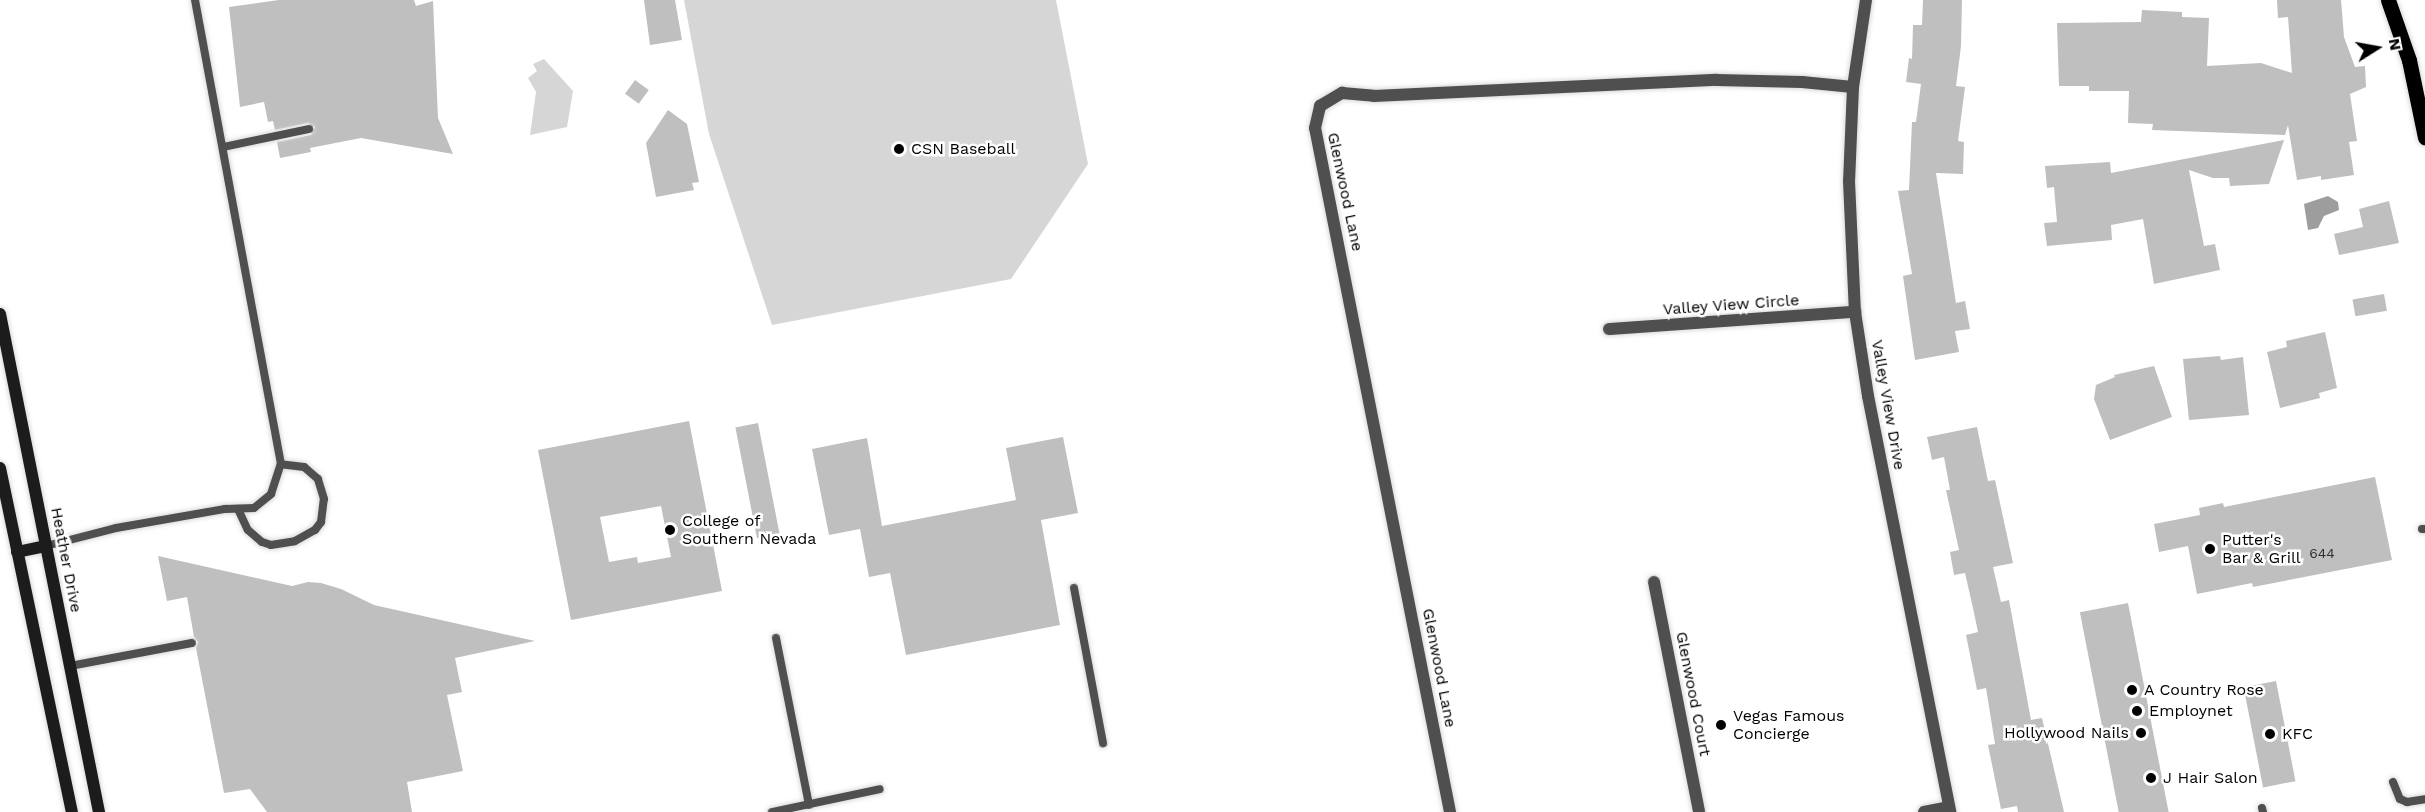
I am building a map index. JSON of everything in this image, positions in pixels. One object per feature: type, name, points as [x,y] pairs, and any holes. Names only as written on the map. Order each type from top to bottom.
[{"type":"main road","points":[[2388,0],[2409,60],[2425,137]]},
{"type":"street","name":"Valley View Drive","points":[[1866,0],[1853,87],[1849,181],[1855,312],[1868,396],[1949,810]]},
{"type":"street","name":"Glenwood Lane","points":[[1450,812],[1315,128],[1320,106],[1342,93],[1374,96],[1717,80],[1802,82],[1853,87]]},
{"type":"street","name":"Valley View Circle","points":[[1609,329],[1855,312]]},
{"type":"street","name":"Heather Drive","points":[[0,319],[99,812]]},
{"type":"street","points":[[0,468],[72,812]]},
{"type":"street","points":[[17,552],[46,546]]},
{"type":"street","name":"Glenwood Court","points":[[1654,582],[1699,812]]},
{"type":"street","points":[[1924,812],[1949,810]]},
{"type":"lane","points":[[46,546],[116,528],[225,508],[254,508],[271,494],[281,464],[195,0]]},
{"type":"lane","points":[[223,147],[309,129]]},
{"type":"lane","points":[[238,509],[248,530],[262,542],[271,545],[295,541],[315,530],[321,522],[324,499],[318,479],[304,467],[281,464]]},
{"type":"lane","points":[[1074,588],[1103,743]]},
{"type":"lane","points":[[776,638],[809,805]]},
{"type":"lane","points":[[70,666],[192,643]]},
{"type":"lane","points":[[2393,782],[2400,799],[2408,802],[2425,799]]},
{"type":"lane","points":[[772,812],[880,789]]},
{"type":"shaded area","name":"CSN Baseball","points":[[684,0],[1056,0],[1088,164],[1011,279],[772,325],[709,134]]},
{"type":"shaded area","points":[[544,59],[573,91],[567,127],[530,135],[536,92],[528,78],[537,71],[533,64]]},
{"type":"shaded area","points":[[2328,196],[2338,202],[2339,210],[2324,216],[2318,228],[2308,230],[2304,204]]},
{"type":"building","points":[[279,0],[414,0],[416,6],[433,1],[438,118],[453,154],[361,138],[310,148],[311,152],[280,158],[277,142],[311,135],[315,127],[308,123],[275,130],[273,121],[268,122],[264,102],[240,107],[229,7]]},
{"type":"building","points":[[644,0],[675,0],[682,40],[650,45]]},
{"type":"building","points":[[1923,0],[1962,0],[1961,46],[1956,86],[1965,87],[1958,141],[1964,142],[1963,174],[1936,173],[1956,303],[1965,301],[1970,329],[1955,331],[1959,352],[1915,360],[1903,276],[1912,274],[1898,191],[1909,190],[1912,122],[1916,122],[1921,84],[1906,82],[1909,58],[1912,59],[1913,25],[1922,25]]},
{"type":"building","points":[[2277,0],[2341,0],[2344,37],[2355,67],[2365,66],[2366,87],[2350,94],[2357,141],[2349,142],[2354,175],[2321,180],[2321,176],[2297,180],[2288,125],[2285,135],[2152,130],[2153,124],[2128,123],[2129,91],[2089,91],[2089,86],[2059,86],[2057,23],[2141,22],[2142,10],[2182,12],[2182,17],[2209,18],[2207,66],[2261,63],[2292,73],[2288,17],[2278,18]]},
{"type":"building","points":[[635,80],[649,90],[639,104],[625,94]]},
{"type":"building","points":[[668,110],[687,124],[699,182],[692,183],[694,190],[656,197],[646,143]]},
{"type":"building","points":[[2284,140],[2269,184],[2230,186],[2229,178],[2213,178],[2189,170],[2204,246],[2215,244],[2220,270],[2154,284],[2143,219],[2111,225],[2112,240],[2047,246],[2044,223],[2057,222],[2054,187],[2047,188],[2045,166],[2110,162],[2111,173]]},
{"type":"building","points":[[2389,201],[2399,243],[2339,255],[2334,234],[2363,227],[2359,209]]},
{"type":"building","points":[[2384,294],[2387,311],[2355,316],[2352,300]]},
{"type":"building","points":[[2325,332],[2337,388],[2319,393],[2320,398],[2280,408],[2267,352],[2287,347],[2286,341]]},
{"type":"building","points":[[2220,356],[2221,360],[2243,357],[2249,415],[2189,420],[2183,359]]},
{"type":"building","points":[[2154,366],[2172,417],[2110,440],[2094,399],[2096,385],[2115,377],[2114,375]]},
{"type":"building","points":[[689,421],[722,591],[571,620],[538,450]],"holes":[[[661,506],[671,557],[638,563],[637,557],[609,562],[600,517]]]},
{"type":"building","points":[[758,423],[780,534],[757,538],[735,427]]},
{"type":"building","points":[[1977,427],[1988,481],[1995,480],[2013,563],[1993,567],[2001,602],[2009,600],[2031,720],[2042,718],[2064,812],[2018,812],[2017,806],[2001,809],[1988,745],[1995,744],[1986,688],[1977,690],[1966,635],[1978,632],[1965,573],[1954,575],[1950,552],[1959,550],[1946,490],[1950,490],[1944,457],[1932,460],[1927,437]]},
{"type":"building","points":[[1063,437],[1078,513],[1041,520],[1060,625],[906,655],[890,573],[869,577],[860,529],[829,535],[812,449],[867,438],[882,526],[1016,500],[1006,448]]},
{"type":"building","points":[[2375,477],[2392,560],[2253,587],[2252,583],[2197,594],[2188,546],[2159,552],[2154,524],[2200,515],[2199,508],[2223,503],[2224,507]]},
{"type":"building","points":[[158,556],[292,586],[308,582],[321,583],[341,589],[374,605],[535,641],[455,658],[462,692],[447,695],[463,771],[407,782],[412,812],[267,812],[250,789],[224,793],[196,648],[198,642],[194,637],[187,597],[167,601]]},
{"type":"building","points":[[2128,603],[2169,812],[2119,812],[2080,612]]},
{"type":"building","name":"KFC","points":[[2276,681],[2295,781],[2263,787],[2244,687]]},
{"type":"place","name":"CSN Baseball","points":[[899,149]]},
{"type":"place","name":"College of Southern Nevada","points":[[670,530]]},
{"type":"place","name":"Putter's Bar & Grill","points":[[2210,549]]},
{"type":"place","name":"A Country Rose","points":[[2132,690]]},
{"type":"place","name":"Employnet","points":[[2137,711]]},
{"type":"place","name":"Vegas Famous Concierge","points":[[1721,725]]},
{"type":"place","name":"Hollywood Nails","points":[[2141,733]]},
{"type":"place","name":"KFC","points":[[2270,734]]},
{"type":"place","name":"J Hair Salon","points":[[2151,778]]}]
